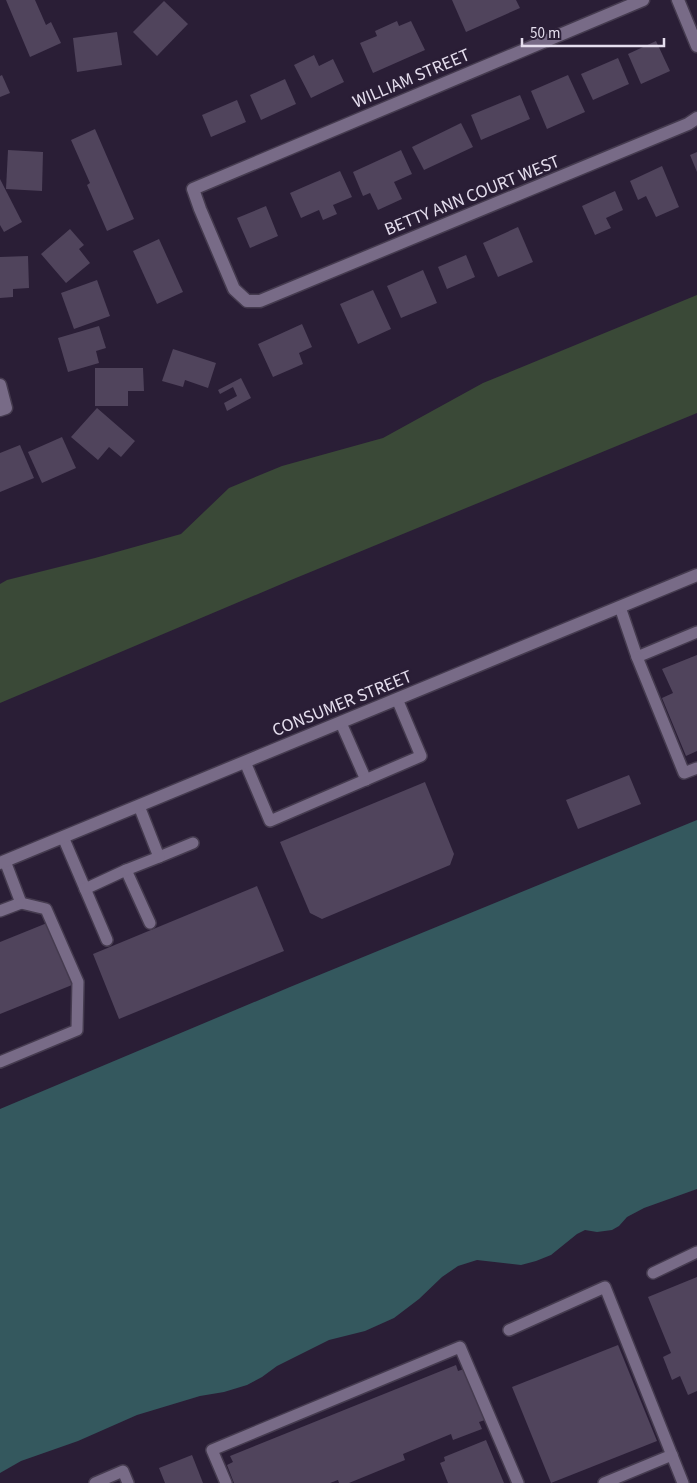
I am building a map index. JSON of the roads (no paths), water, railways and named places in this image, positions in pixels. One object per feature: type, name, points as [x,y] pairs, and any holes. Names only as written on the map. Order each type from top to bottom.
[{"type":"street","name":"WILLIAM STREET","points":[[260,301],[247,301],[234,289],[193,189],[643,0]]},
{"type":"street","points":[[678,0],[697,46]]},
{"type":"street","name":"BETTY ANN COURT WEST","points":[[260,301],[688,124],[697,118]]},
{"type":"street","points":[[0,385],[6,408],[0,410]]},
{"type":"street","name":"CONSUMER STREET","points":[[3,862],[697,575]]},
{"type":"lane","points":[[620,607],[637,657],[684,773],[697,768]]},
{"type":"lane","points":[[637,657],[697,632]]},
{"type":"lane","points":[[246,762],[270,821],[421,756],[397,699]]},
{"type":"lane","points":[[341,722],[366,780]]},
{"type":"lane","points":[[139,806],[159,857]]},
{"type":"lane","points":[[63,837],[107,940]]},
{"type":"lane","points":[[85,889],[193,843]]},
{"type":"lane","points":[[3,862],[21,903]]},
{"type":"lane","points":[[126,870],[150,923]]},
{"type":"lane","points":[[0,911],[21,903],[46,909],[78,982],[77,1030],[0,1062]]},
{"type":"lane","points":[[654,1273],[697,1252]]},
{"type":"lane","points":[[509,1330],[605,1287],[683,1483]]},
{"type":"lane","points":[[226,1483],[212,1450],[460,1347],[518,1483]]},
{"type":"lane","points":[[604,1483],[672,1456]]},
{"type":"lane","points":[[95,1483],[122,1471],[128,1483]]}]
